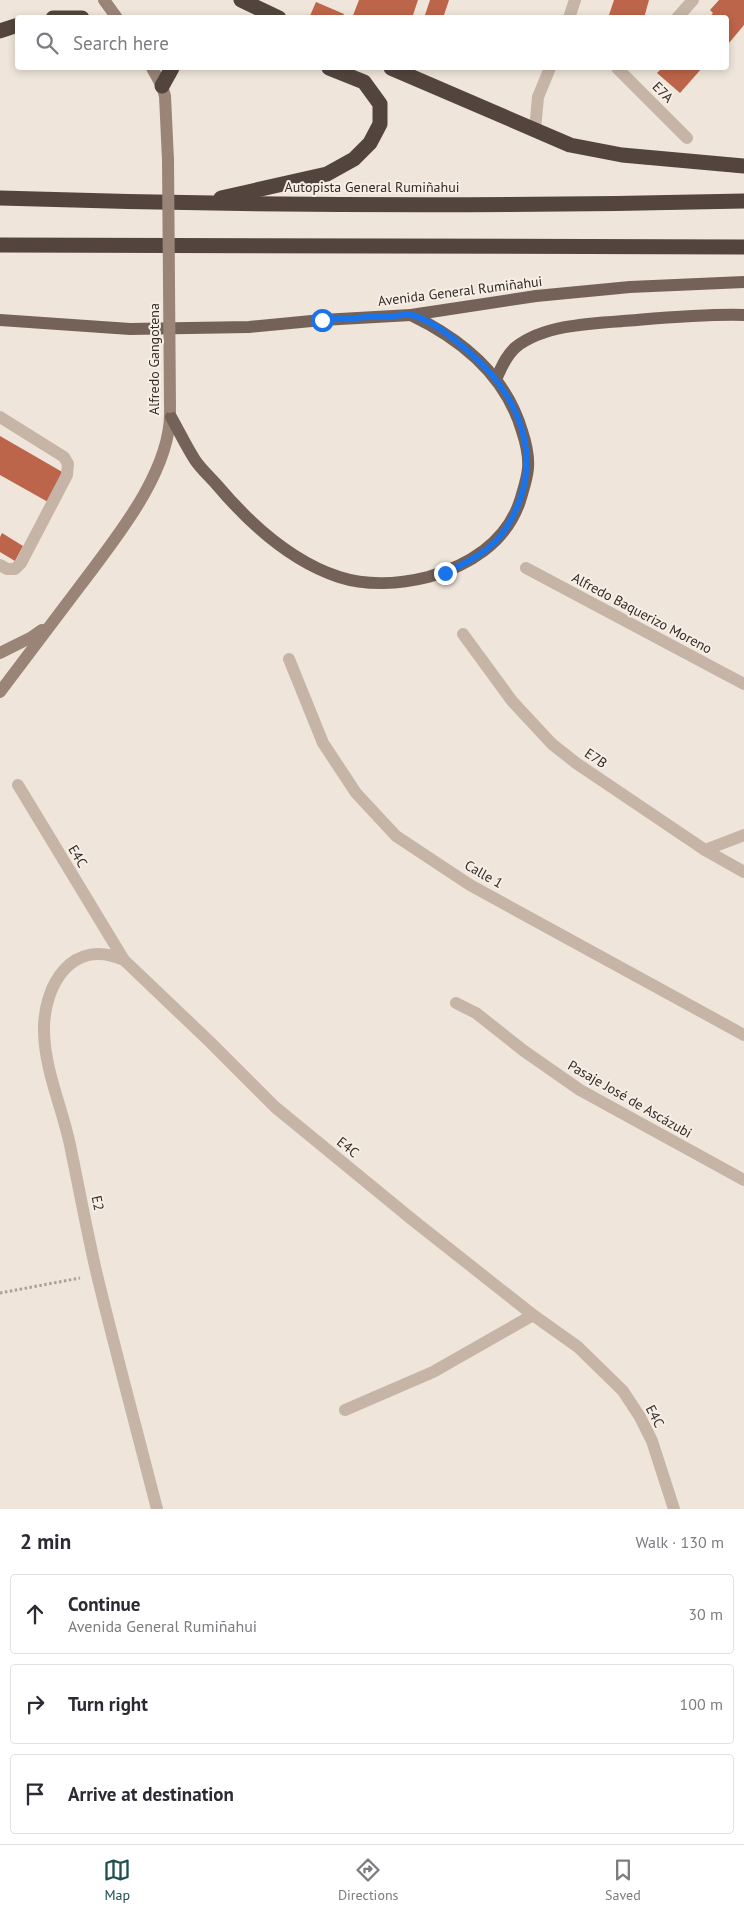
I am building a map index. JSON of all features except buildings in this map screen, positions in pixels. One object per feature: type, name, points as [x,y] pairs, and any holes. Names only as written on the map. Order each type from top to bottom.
[{"type":"highway","points":[[241,0],[273,15]]},
{"type":"highway","points":[[0,31],[15,26]]},
{"type":"highway","points":[[162,86],[171,70]]},
{"type":"highway","points":[[196,204],[327,174],[354,159],[370,143],[380,124],[380,104],[364,82],[334,70]]},
{"type":"highway","points":[[396,70],[570,145],[622,155],[744,166]]},
{"type":"highway","name":"Autopista General Rumiñahui","points":[[0,198],[196,204],[666,203],[744,201]]},
{"type":"highway","points":[[0,244],[744,247]]},
{"type":"main road","name":"Avenida General Rumiñahui","points":[[0,320],[130,329],[249,327],[322,320],[411,315],[536,296],[630,287],[744,282]]},
{"type":"main road","points":[[496,379],[510,353],[516,347],[552,330],[598,323],[706,314],[744,315]]},
{"type":"main road","points":[[170,412],[195,461],[233,504],[282,548],[315,568],[339,578],[373,583],[411,581],[445,573],[471,560],[495,541],[517,510],[526,480],[528,467],[527,446],[510,400],[496,379],[455,340],[434,326],[411,315]]},
{"type":"street","points":[[104,0],[115,15]]},
{"type":"street","points":[[571,15],[575,0]]},
{"type":"street","points":[[680,10],[693,0]]},
{"type":"street","name":"Alfredo Gangotena","points":[[0,692],[128,522],[145,492],[163,452],[170,412],[168,160],[166,102],[162,86],[153,70]]},
{"type":"street","points":[[535,130],[538,97],[549,70]]},
{"type":"street","name":"E7A","points":[[619,70],[687,138]]},
{"type":"street","points":[[0,417],[64,457],[68,464],[67,475],[21,563],[15,569],[7,569],[0,565]]},
{"type":"street","name":"Alfredo Baquerizo Moreno","points":[[526,568],[744,684]]},
{"type":"street","points":[[0,653],[32,637],[53,622]]},
{"type":"street","name":"E7B","points":[[463,634],[512,701],[552,744],[576,763],[705,850],[744,872]]},
{"type":"street","name":"Calle 1","points":[[289,659],[323,743],[356,793],[396,836],[470,884],[744,1035]]},
{"type":"street","name":"E4C","points":[[18,785],[124,960],[275,1107],[532,1315],[578,1347],[623,1391],[640,1417],[652,1441],[674,1509]]},
{"type":"street","points":[[705,850],[744,836]]},
{"type":"street","name":"E2","points":[[124,960],[113,955],[90,954],[76,958],[66,967],[53,986],[46,1006],[44,1031],[48,1067],[69,1138],[97,1275],[157,1509]]},
{"type":"street","name":"Pasaje José de Ascázubi","points":[[456,1003],[476,1013],[510,1041],[580,1090],[744,1180]]},
{"type":"street","points":[[345,1410],[433,1372],[532,1315]]},
{"type":"path","points":[[0,1293],[97,1275]]},
{"type":"route","points":[[322,320],[411,315],[434,326],[455,340],[496,379],[510,400],[527,446],[528,467],[526,480],[517,510],[507,527],[495,541],[471,560],[445,573]]}]
